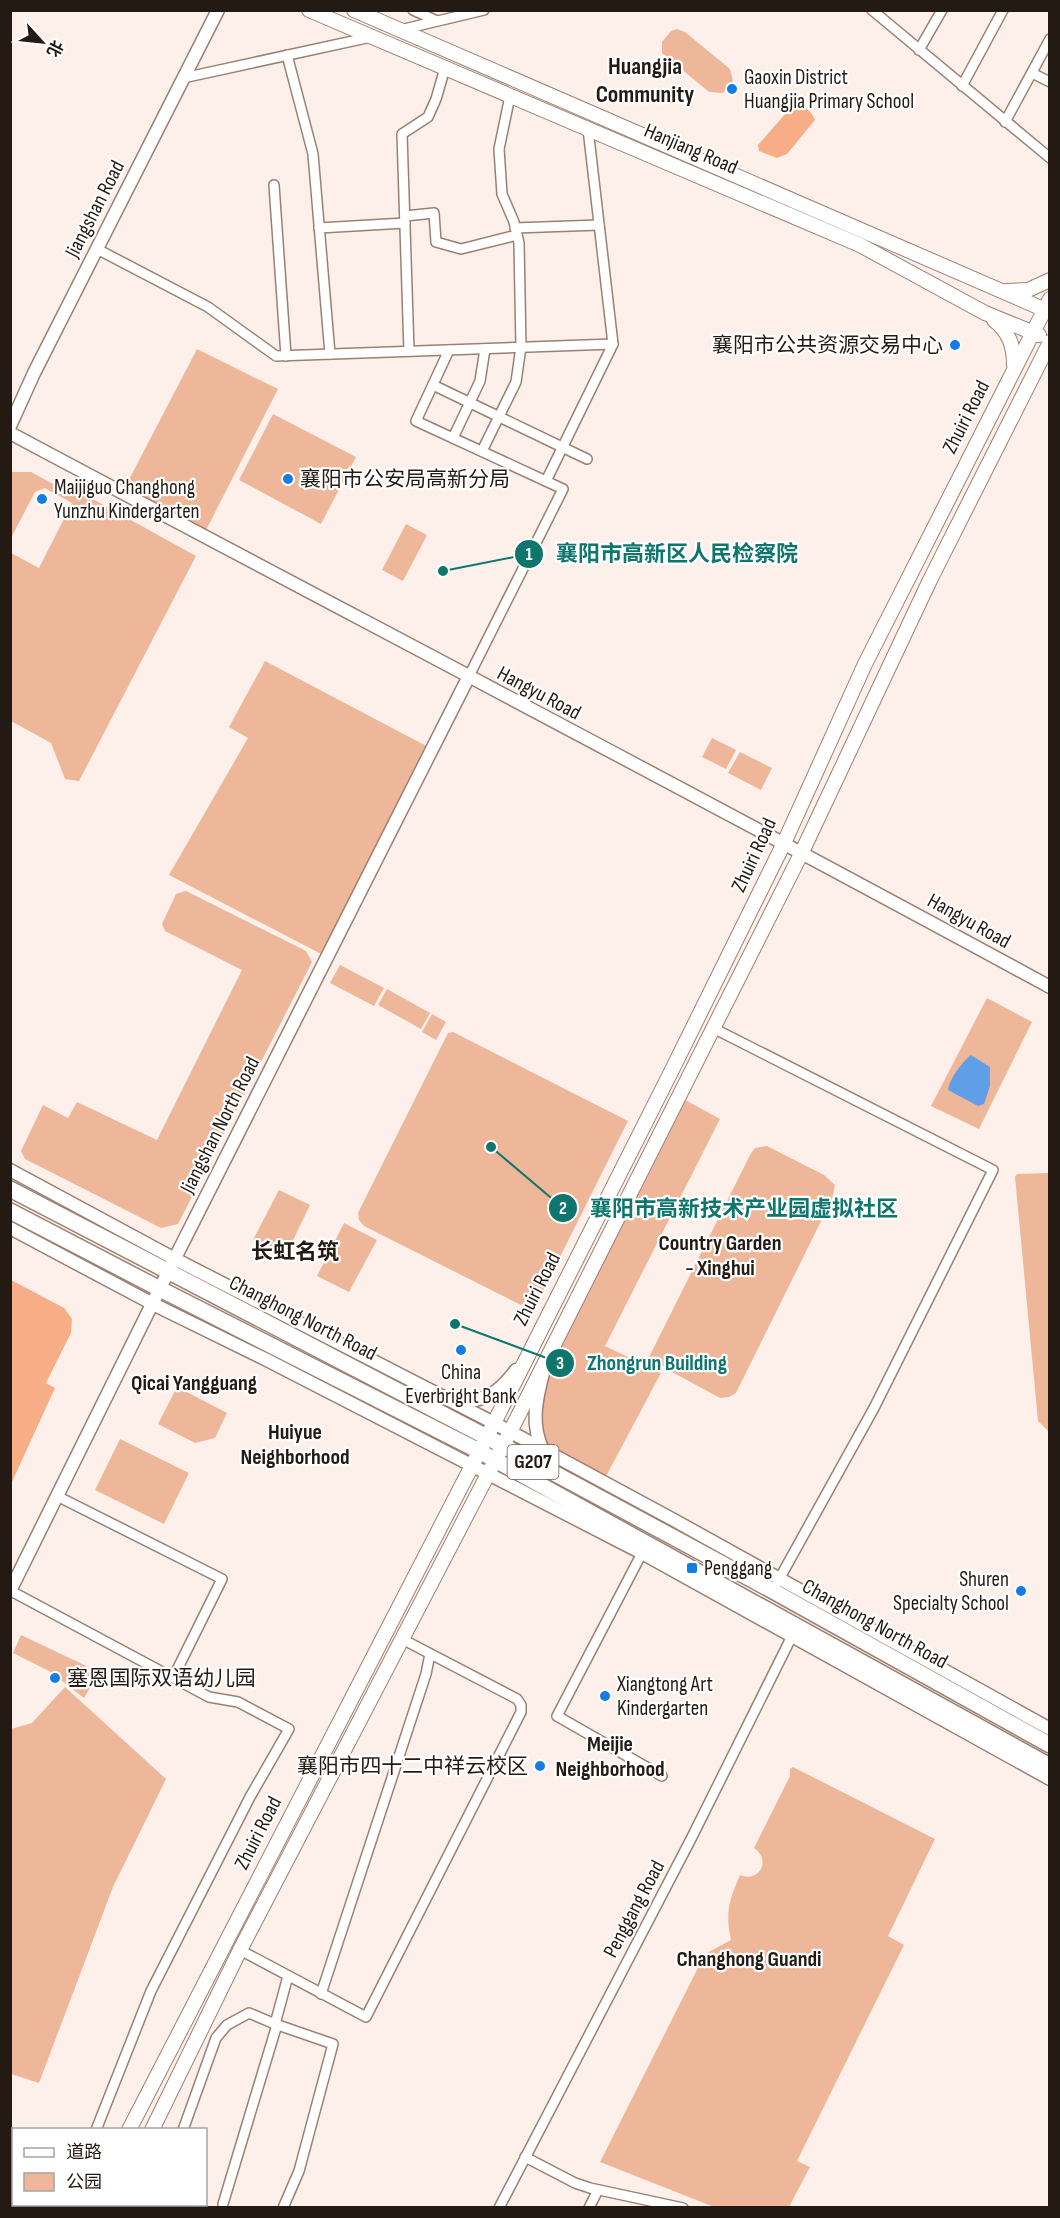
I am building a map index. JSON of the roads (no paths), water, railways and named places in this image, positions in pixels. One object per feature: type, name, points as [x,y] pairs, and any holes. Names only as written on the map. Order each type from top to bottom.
[{"type":"highway","name":"Changhong North Road","points":[[10,1189],[171,1265],[421,1403],[482,1444],[495,1459],[795,1631],[1050,1766]]},
{"type":"highway","name":"Changhong North Road","points":[[10,1211],[160,1289],[482,1444],[506,1438],[579,1486],[776,1585],[1050,1745]]},
{"type":"main road","name":"Hanjiang Road","points":[[309,10],[860,245],[985,313],[1050,341]]},
{"type":"main road","name":"Hanjiang Road","points":[[354,10],[1000,291],[1048,307]]},
{"type":"main road","points":[[1000,291],[1028,290],[1050,280]]},
{"type":"main road","name":"Zhuiri Road","points":[[130,2128],[494,1423],[784,843],[865,664],[1032,333],[1048,307]]},
{"type":"main road","points":[[985,313],[1004,328],[1014,352],[1014,369]]},
{"type":"main road","name":"Zhuiri Road","points":[[153,2128],[240,1950],[506,1438],[802,852],[930,580],[1050,341]]},
{"type":"main road","points":[[1033,375],[1050,359]]},
{"type":"street","name":"Jiangshan Road","points":[[10,426],[34,373],[218,10]]},
{"type":"street","points":[[400,30],[437,21],[449,15],[484,10]]},
{"type":"street","points":[[872,10],[884,15],[919,50],[1049,157]]},
{"type":"street","points":[[919,50],[942,10]]},
{"type":"street","points":[[962,86],[1003,10]]},
{"type":"street","points":[[416,11],[437,21]]},
{"type":"street","points":[[183,78],[371,37]]},
{"type":"street","points":[[1005,122],[1050,39]]},
{"type":"street","points":[[287,55],[313,154],[330,354]]},
{"type":"street","points":[[409,351],[402,134],[428,117],[445,68]]},
{"type":"street","points":[[1032,72],[1050,82]]},
{"type":"street","points":[[482,451],[516,382],[521,347],[519,243],[502,194],[499,149],[510,96]]},
{"type":"street","points":[[546,481],[613,344],[588,129]]},
{"type":"street","points":[[274,185],[286,356]]},
{"type":"street","points":[[319,228],[405,220],[434,213],[436,242],[461,249],[516,232],[599,225]]},
{"type":"street","points":[[97,249],[208,307],[276,357],[613,344]]},
{"type":"street","points":[[453,438],[480,381],[485,349]]},
{"type":"street","points":[[449,350],[416,421],[563,489],[468,678]]},
{"type":"street","points":[[433,385],[587,459]]},
{"type":"street","name":"Hangyu Road","points":[[10,433],[468,678],[802,852],[1050,987]]},
{"type":"street","name":"Jiangshan North Road","points":[[11,1591],[171,1265],[468,678]]},
{"type":"street","points":[[713,1028],[993,1170],[874,1408],[776,1585]]},
{"type":"street","points":[[10,1170],[171,1265],[494,1423],[506,1438],[542,1449],[776,1585],[1050,1729]]},
{"type":"street","points":[[10,1228],[153,1304],[267,1360],[795,1631],[1050,1779]]},
{"type":"street","points":[[421,1403],[488,1398],[505,1385],[529,1352]]},
{"type":"street","points":[[547,1357],[535,1404],[536,1429],[542,1449],[549,1461],[579,1486]]},
{"type":"street","points":[[57,1496],[222,1579],[173,1678]]},
{"type":"street","points":[[642,1553],[557,1716],[662,1776]]},
{"type":"street","points":[[11,1591],[209,1697],[238,1702],[289,1729],[250,1797],[151,1991],[97,2128]]},
{"type":"street","name":"Penggang Road","points":[[499,2208],[692,1836],[795,1631]]},
{"type":"street","points":[[240,1950],[366,2017],[521,1712],[521,1705],[517,1699],[402,1639]]},
{"type":"street","points":[[321,1994],[390,1787],[426,1674],[430,1654]]},
{"type":"street","points":[[223,2204],[276,2028],[275,2024],[288,1976]]},
{"type":"street","points":[[184,2128],[216,2038],[227,2025],[249,2013],[333,2043],[299,2171],[283,2208]]},
{"type":"street","points":[[525,2157],[575,2183],[683,2208]]},
{"type":"street","points":[[589,2208],[598,2190]]},
{"type":"water","points":[[971,1055],[990,1067],[990,1086],[984,1104],[978,1106],[948,1090],[956,1071]]},
{"type":"place","name":"Gaoxin District Huangjia Primary School","points":[[732,89]]},
{"type":"place","name":"襄阳市公共资源交易中心","points":[[955,345]]},
{"type":"place","name":"襄阳市公安局高新分局","points":[[288,479]]},
{"type":"place","name":"Maijiguo Changhong Yunzhu Kindergarten","points":[[42,499]]},
{"type":"place","name":"襄阳市高新区人民检察院","points":[[443,571]]},
{"type":"place","name":"襄阳市高新技术产业园虚拟社区","points":[[491,1147]]},
{"type":"place","name":"Zhongrun Building","points":[[455,1324]]},
{"type":"place","name":"China Everbright Bank","points":[[461,1350]]},
{"type":"place","name":"Penggang","points":[[692,1568]]},
{"type":"place","name":"Shuren Specialty School","points":[[1021,1591]]},
{"type":"place","name":"塞恩国际双语幼儿园","points":[[55,1678]]},
{"type":"place","name":"Xiangtong Art Kindergarten","points":[[605,1696]]},
{"type":"place","name":"襄阳市四十二中祥云校区","points":[[540,1766]]},
{"type":"district","name":"Huangjia Community","points":[[645,80]]},
{"type":"district","name":"长虹名筑","points":[[295,1252]]},
{"type":"district","name":"Country Garden - Xinghui","points":[[720,1256]]},
{"type":"district","name":"Qicai Yangguang","points":[[194,1383]]},
{"type":"district","name":"Huiyue Neighborhood","points":[[295,1444]]},
{"type":"district","name":"Meijie Neighborhood","points":[[610,1757]]},
{"type":"district","name":"Changhong Guandi","points":[[749,1959]]}]
